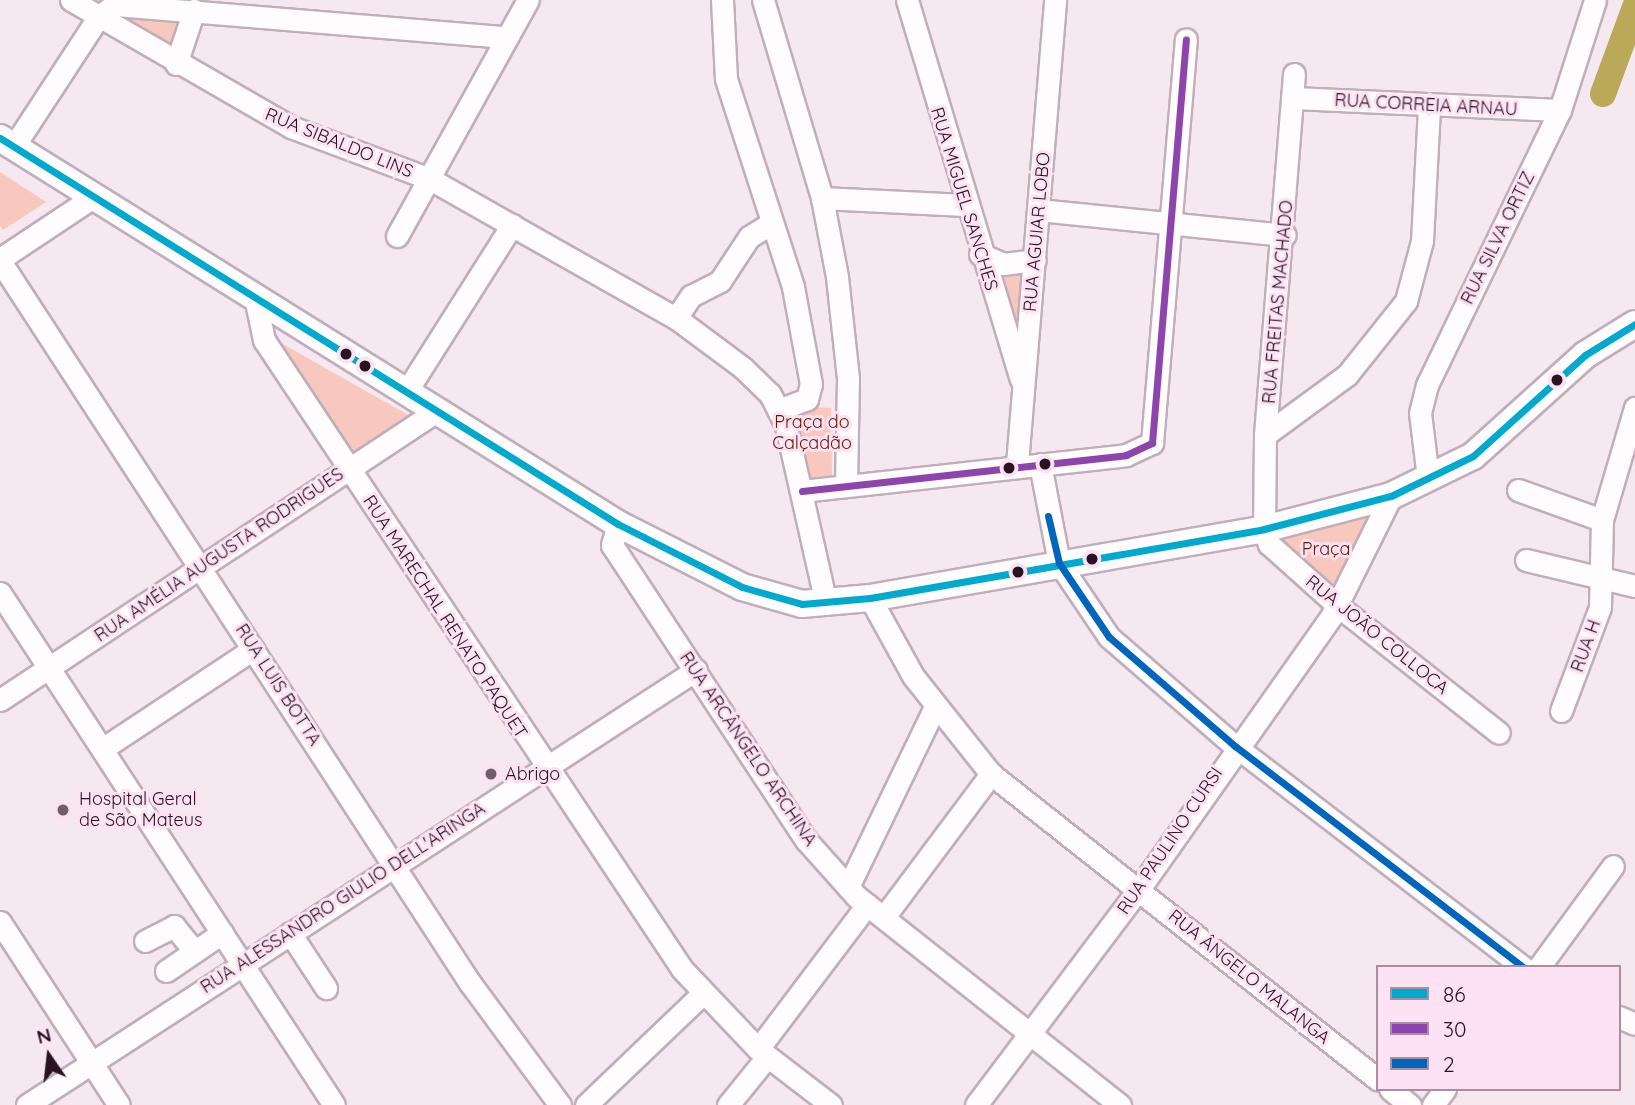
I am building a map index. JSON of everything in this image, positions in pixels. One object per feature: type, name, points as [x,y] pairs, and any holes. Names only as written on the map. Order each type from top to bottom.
[{"type":"main road","points":[[7,142],[618,524],[742,587],[776,599],[826,604],[870,598],[1264,529],[1391,496],[1450,468],[1585,355],[1635,324]]},
{"type":"street","name":"RUA SIBALDO LINS","points":[[71,0],[176,64],[291,127],[430,179],[676,318],[743,368],[778,410]]},
{"type":"street","points":[[397,236],[528,0]]},
{"type":"street","points":[[722,0],[726,79],[770,224],[793,286],[811,384],[807,399],[778,410],[802,491],[826,604]]},
{"type":"street","points":[[763,0],[822,198],[845,333],[846,484]]},
{"type":"street","name":"RUA AGUIAR LOBO","points":[[1017,464],[1055,0]]},
{"type":"street","name":"RUA SILVA ORTIZ","points":[[1450,468],[1420,413],[1427,385],[1560,110],[1595,0]]},
{"type":"street","points":[[7,142],[99,16],[124,4],[194,10],[270,7],[507,37]]},
{"type":"street","name":"RUA MIGUEL SANCHES","points":[[907,5],[965,205],[1024,388]]},
{"type":"street","points":[[176,64],[194,10]]},
{"type":"street","points":[[802,491],[1017,464],[1126,455],[1146,447],[1158,433],[1185,39]]},
{"type":"street","name":"RUA FREITAS MACHADO","points":[[1264,529],[1265,435],[1285,235],[1294,74]]},
{"type":"street","name":"RUA CORREIA ARNAU","points":[[1293,98],[1429,108],[1560,110]]},
{"type":"street","points":[[1265,435],[1339,383],[1406,301],[1422,241],[1429,108]]},
{"type":"street","points":[[0,260],[95,195]]},
{"type":"street","points":[[822,198],[965,205]]},
{"type":"street","points":[[1039,210],[1285,235]]},
{"type":"street","points":[[676,318],[691,296],[720,281],[749,237],[770,224]]},
{"type":"street","points":[[406,392],[512,225]]},
{"type":"street","points":[[980,254],[1003,264],[1035,260]]},
{"type":"street","name":"RUA LUIS BOTTA","points":[[0,260],[397,865],[504,1034],[560,1105]]},
{"type":"street","name":"RUA MARECHAL RENATO PAQUET","points":[[255,297],[264,340],[544,766],[701,995],[763,1053],[831,1105]]},
{"type":"street","points":[[1605,579],[1602,520],[1635,408]]},
{"type":"street","name":"RUA AMÉLIA AUGUSTA RODRIGUES","points":[[0,700],[200,565],[438,410]]},
{"type":"street","points":[[1040,464],[1059,563],[1109,637],[1235,746],[1520,965]]},
{"type":"street","points":[[1518,490],[1602,520]]},
{"type":"street","name":"RUA PAULINO CURSI","points":[[975,1105],[1139,890],[1235,746],[1337,605],[1391,496]]},
{"type":"street","name":"RUA ARCÂNGELO ARCHINA","points":[[618,524],[612,545],[806,840],[848,887],[875,911],[1120,1105]]},
{"type":"street","name":"RUA JOÃO COLLOCA","points":[[1264,529],[1269,544],[1337,605],[1500,733]]},
{"type":"street","points":[[1526,560],[1635,586]]},
{"type":"street","name":"RUA H","points":[[1561,711],[1605,579]]},
{"type":"street","points":[[0,593],[334,1105]]},
{"type":"street","name":"RUA ÂNGELO MALANGA","points":[[870,598],[935,707],[991,774],[1376,1078]]},
{"type":"street","points":[[102,749],[253,649]]},
{"type":"street","name":"RUA ALESSANDRO GIULIO DELL'ARINGA","points":[[27,1105],[242,963],[397,865],[544,766],[696,670]]},
{"type":"street","points":[[848,887],[935,707]]},
{"type":"street","points":[[728,1105],[763,1053],[875,911],[991,774]]},
{"type":"street","points":[[1540,965],[1613,866]]},
{"type":"street","points":[[0,922],[119,1105]]},
{"type":"street","points":[[145,941],[174,926],[194,951]]},
{"type":"street","points":[[166,971],[222,933]]},
{"type":"street","points":[[290,933],[326,988]]},
{"type":"street","points":[[586,1105],[701,995]]},
{"type":"street","points":[[1392,1091],[1410,1105]]},
{"type":"green space","points":[[136,15],[185,15],[168,54],[123,20]]},
{"type":"green space","points":[[0,172],[46,202],[3,230],[0,226]]},
{"type":"green space","points":[[1027,264],[1020,361],[989,267]]},
{"type":"green space","points":[[281,343],[410,416],[348,456]]},
{"type":"green space","name":"Praça do Calçadão","points":[[810,407],[831,408],[832,478],[802,480],[789,424]]},
{"type":"green space","name":"Praça","points":[[1375,508],[1334,595],[1272,536]]},
{"type":"waterway","points":[[1603,94],[1635,7]]},
{"type":"transit line","name":"30","points":[[802,491],[1126,455],[1152,443],[1186,39]]},
{"type":"transit line","name":"86","points":[[0,138],[618,524],[742,587],[802,604],[870,598],[1264,529],[1391,496],[1473,456],[1585,355],[1635,324]]},
{"type":"transit line","name":"2","points":[[1048,516],[1059,563],[1109,637],[1235,746],[1520,965]]},
{"type":"place","name":"Abrigo","points":[[491,774]]},
{"type":"place","name":"Hospital Geral de São Mateus","points":[[63,810]]}]
